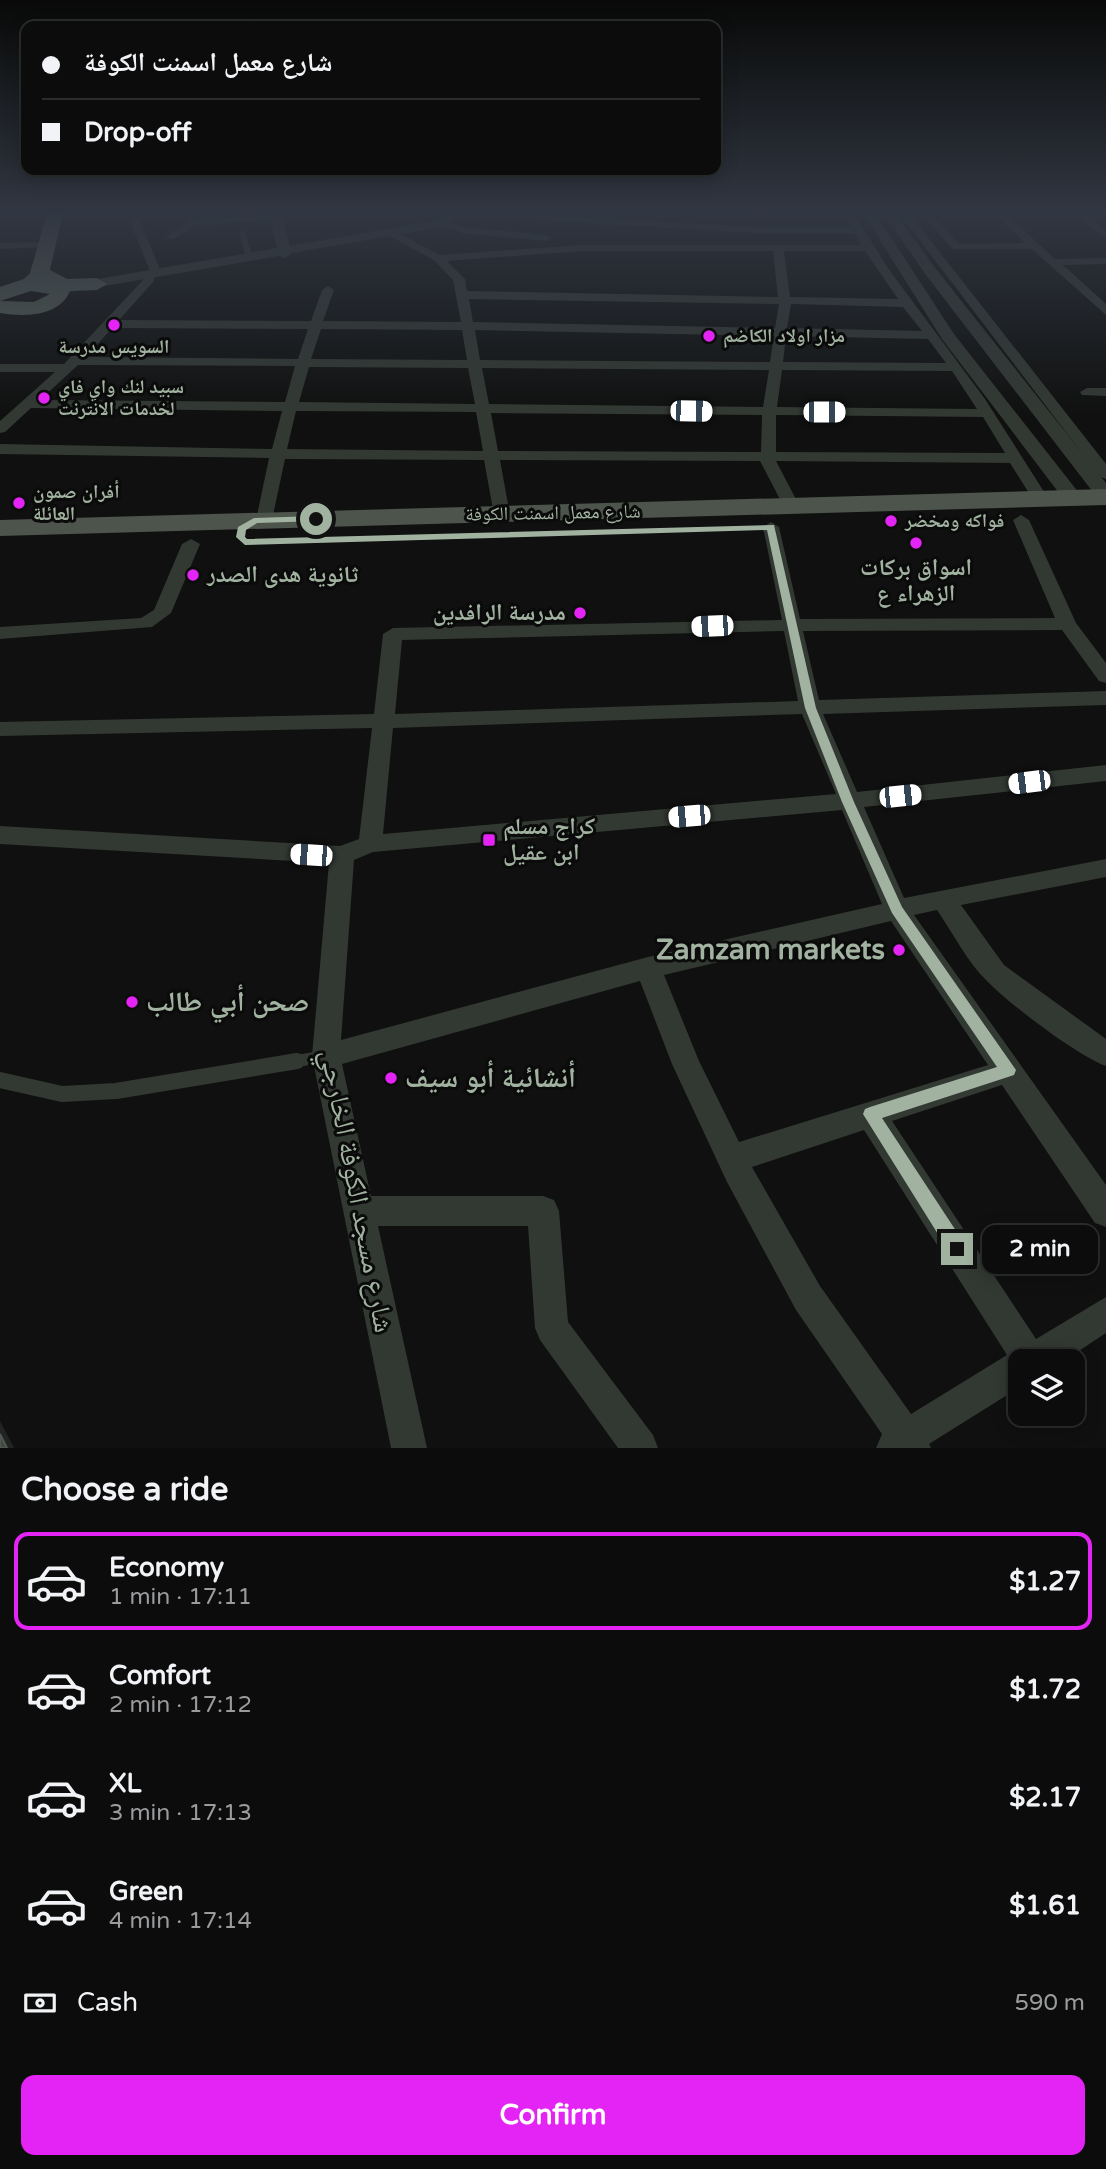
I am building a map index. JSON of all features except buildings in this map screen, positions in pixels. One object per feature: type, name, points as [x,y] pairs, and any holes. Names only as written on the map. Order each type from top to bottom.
[{"type":"highway","points":[[2,302],[34,281]]},
{"type":"highway","points":[[52,291],[53,281]]},
{"type":"highway","points":[[0,328],[52,291],[55,282],[68,285],[97,284]]},
{"type":"highway","points":[[2,302],[52,291]]},
{"type":"main road","name":"شارع معمل اسمنت الكوفة","points":[[0,547],[202,536],[254,527],[502,515],[792,508],[1040,498],[1064,487],[1106,496]]},
{"type":"main road","name":"شارع معمل اسمنت الكوفة","points":[[254,527],[771,527],[1106,518]]},
{"type":"main road","name":"شارع معمل اسمنت الكوفة","points":[[0,528],[202,536]]},
{"type":"street","points":[[97,284],[121,281]]},
{"type":"street","points":[[52,291],[80,291],[131,281]]},
{"type":"street","points":[[0,429],[71,365],[149,281]]},
{"type":"street","points":[[459,281],[502,515]]},
{"type":"street","points":[[782,281],[785,302],[778,365],[769,412],[768,463],[792,508]]},
{"type":"street","points":[[893,281],[929,335],[959,365],[1064,487],[1097,474]]},
{"type":"street","points":[[909,281],[1040,498]]},
{"type":"street","points":[[940,281],[1008,361],[1097,474],[1106,496]]},
{"type":"street","points":[[1073,281],[1106,311]]},
{"type":"street","points":[[254,527],[301,365],[328,290]]},
{"type":"street","points":[[461,295],[580,293],[785,302],[909,303]]},
{"type":"street","points":[[107,324],[467,326],[929,335]]},
{"type":"street","points":[[0,368],[71,365],[474,362],[959,365]]},
{"type":"street","points":[[1087,392],[1106,392]]},
{"type":"street","points":[[28,404],[482,406],[987,413]]},
{"type":"street","points":[[0,449],[491,456],[1014,458]]},
{"type":"street","points":[[1021,520],[1067,624],[1106,677]]},
{"type":"street","points":[[771,527],[810,708],[848,802],[897,910],[1106,1212]]},
{"type":"street","points":[[0,633],[155,619],[162,613],[202,536]]},
{"type":"street","points":[[370,844],[393,634],[792,625],[1067,624]]},
{"type":"street","points":[[0,729],[384,721],[1106,698]]},
{"type":"street","points":[[0,835],[342,855],[370,844],[848,802],[1106,773]]},
{"type":"street","name":"شارع مسجد الكوفة الخارجي","points":[[342,855],[326,1056],[409,1448]]},
{"type":"street","points":[[326,1056],[648,968],[943,899],[1106,868]]},
{"type":"street","points":[[943,899],[995,973],[1064,1026],[1106,1054]]},
{"type":"street","points":[[648,968],[686,1064],[732,1158],[808,1298],[904,1445],[1008,1375]]},
{"type":"street","points":[[732,1158],[1008,1070]]},
{"type":"street","points":[[870,1114],[1022,1349]]},
{"type":"street","points":[[359,1211],[543,1211],[552,1328],[640,1448]]},
{"type":"street","points":[[1049,1349],[1106,1314]]},
{"type":"lane","points":[[0,1080],[62,1094],[116,1091],[326,1056]]},
{"type":"place","name":"السويس مدرسة","points":[[114,325]]},
{"type":"place","name":"مزار اولاد الكاضم","points":[[709,336]]},
{"type":"place","name":"سبيد لنك واي فاي لخدمات الانترنت","points":[[44,398]]},
{"type":"place","name":"أفران صمون العائلة","points":[[19,503]]},
{"type":"place","name":"فواكه ومخضر","points":[[891,521]]},
{"type":"place","name":"اسواق بركات الزهراء ع","points":[[916,543]]},
{"type":"place","name":"ثانوية هدى الصدر","points":[[193,575]]},
{"type":"place","name":"مدرسة الرافدين","points":[[580,613]]},
{"type":"place","name":"كراج مسلم ابن عقيل","points":[[489,840]]},
{"type":"place","name":"Zamzam markets","points":[[899,950]]},
{"type":"place","name":"صحن أبي طالب","points":[[132,1002]]},
{"type":"place","name":"أنشائية أبو سيف","points":[[391,1078]]},
{"type":"route","points":[[316,519],[254,520],[245,525],[240,533],[245,542],[771,527],[810,708],[848,802],[897,910],[1008,1070],[870,1114],[957,1249]]}]
